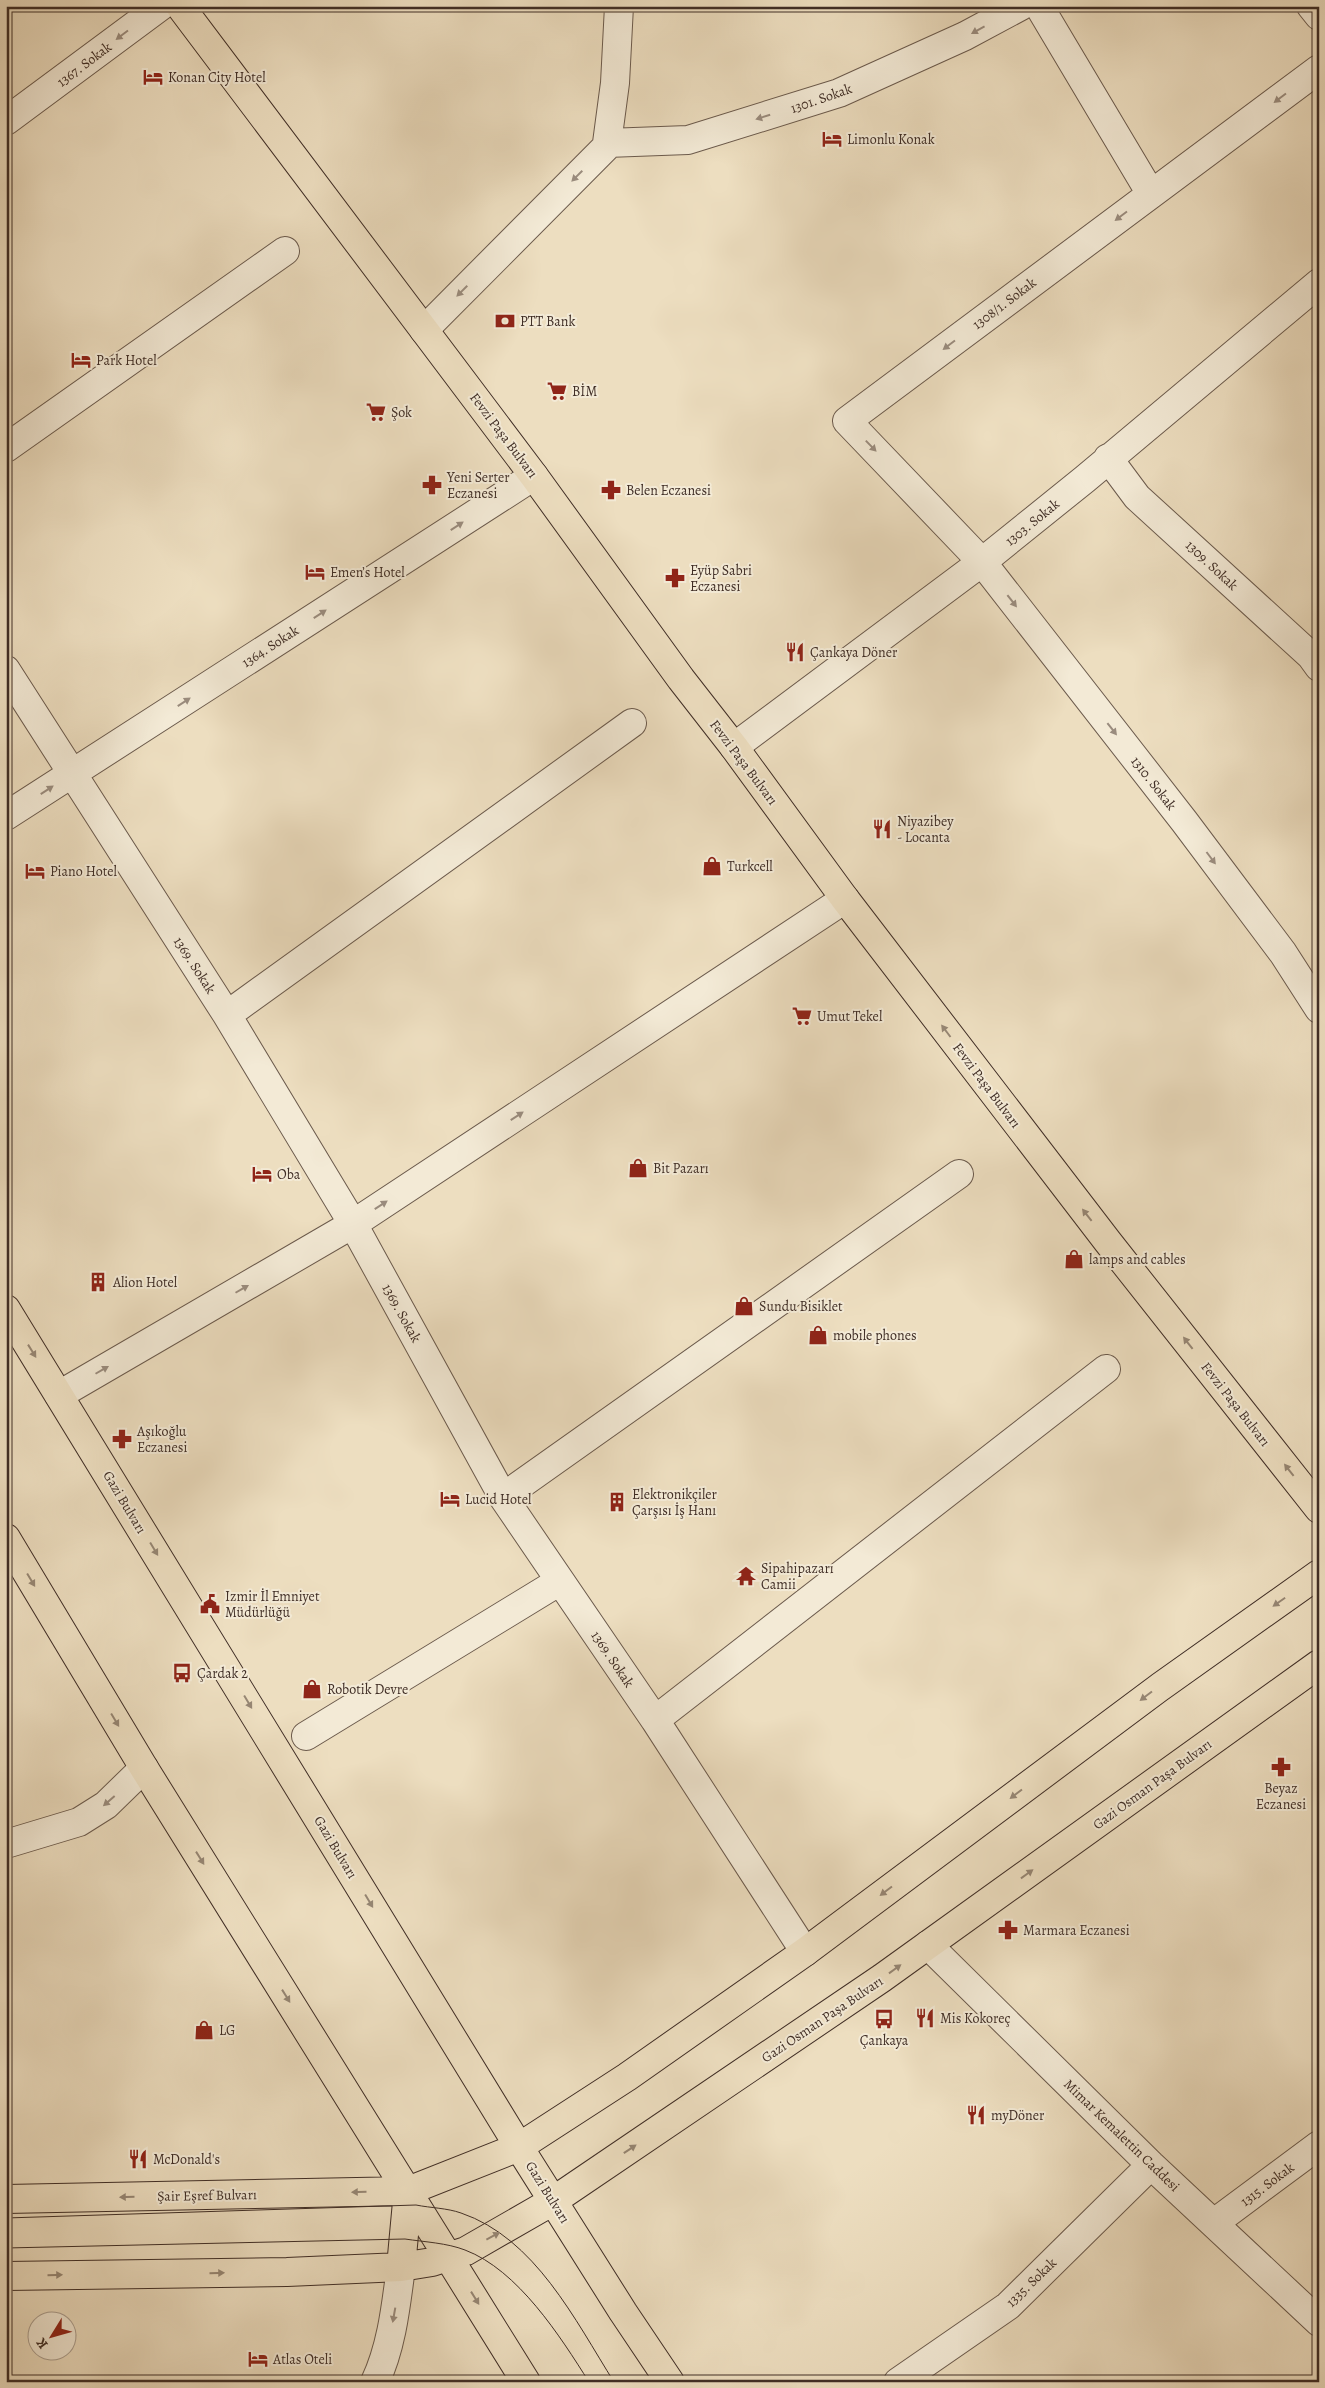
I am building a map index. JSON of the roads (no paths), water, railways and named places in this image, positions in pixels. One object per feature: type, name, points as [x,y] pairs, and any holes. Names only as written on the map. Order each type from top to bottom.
[{"type":"main road","name":"Fevzi Paşa Bulvarı","points":[[180,6],[534,476],[681,679],[734,747],[845,900],[1091,1219],[1319,1509]]},
{"type":"main road","name":"Gazi Bulvarı","points":[[6,1309],[519,2147],[670,2382]]},
{"type":"main road","points":[[6,1538],[144,1768],[526,2382]]},
{"type":"main road","points":[[408,2191],[519,2147],[627,2077],[805,1952],[1152,1692],[1319,1574]]},
{"type":"main road","name":"Gazi Osman Paşa Bulvarı","points":[[6,2276],[287,2272],[401,2267],[449,2256],[500,2232],[553,2201],[882,1978],[1319,1664]]},
{"type":"main road","points":[[401,2267],[408,2191]]},
{"type":"main road","name":"Şair Eşref Bulvarı","points":[[6,2199],[408,2191]]},
{"type":"street","name":"1367. Sokak","points":[[6,122],[162,6]]},
{"type":"street","points":[[424,330],[609,142],[615,83],[619,6]]},
{"type":"street","name":"1301. Sokak","points":[[609,142],[688,140],[839,93],[965,36],[1021,6]]},
{"type":"street","points":[[1039,6],[1151,194]]},
{"type":"street","points":[[1311,6],[1319,16]]},
{"type":"street","name":"1308/1. Sokak","points":[[982,562],[847,421],[1319,69]]},
{"type":"street","points":[[6,448],[285,251]]},
{"type":"street","name":"1303. Sokak","points":[[734,747],[982,562],[1086,479],[1108,458],[1319,283]]},
{"type":"street","name":"1309. Sokak","points":[[1108,458],[1137,496],[1312,656],[1319,667]]},
{"type":"street","name":"1364. Sokak","points":[[6,816],[534,476]]},
{"type":"street","name":"1310. Sokak","points":[[982,562],[1225,875],[1283,953],[1319,1009]]},
{"type":"street","name":"1369. Sokak","points":[[6,670],[227,1015],[353,1224],[503,1496],[655,1720],[805,1952]]},
{"type":"street","points":[[227,1015],[632,723]]},
{"type":"street","points":[[59,1395],[353,1224],[845,900]]},
{"type":"street","points":[[503,1496],[959,1174]]},
{"type":"street","points":[[655,1720],[1106,1369]]},
{"type":"street","points":[[306,1736],[560,1581]]},
{"type":"street","points":[[6,1844],[80,1822],[106,1804],[144,1768]]},
{"type":"street","name":"Mimar Kemalettin Caddesi","points":[[928,1945],[1151,2165],[1319,2322]]},
{"type":"street","name":"1315. Sokak","points":[[1214,2223],[1319,2145]]},
{"type":"street","name":"1335. Sokak","points":[[898,2382],[1008,2306],[1151,2165]]},
{"type":"street","points":[[375,2382],[382,2367],[394,2318],[401,2267]]},
{"type":"tram line","points":[[6,2218],[416,2205],[456,2211],[487,2225],[511,2241],[532,2261],[568,2308],[614,2382]]},
{"type":"tram line","points":[[6,2248],[405,2239],[451,2246],[465,2250],[484,2260],[520,2288],[551,2325],[589,2382]]},
{"type":"place","name":"Konan City Hotel","points":[[153,77]]},
{"type":"place","name":"Limonlu Konak","points":[[832,139]]},
{"type":"place","name":"PTT Bank","points":[[505,321]]},
{"type":"place","name":"Park Hotel","points":[[81,360]]},
{"type":"place","name":"BİM","points":[[557,391]]},
{"type":"place","name":"Şok","points":[[376,412]]},
{"type":"place","name":"Yeni Serter Eczanesi","points":[[432,485]]},
{"type":"place","name":"Belen Eczanesi","points":[[611,490]]},
{"type":"place","name":"Emen’s Hotel","points":[[315,572]]},
{"type":"place","name":"Eyüp Sabri Eczanesi","points":[[675,578]]},
{"type":"place","name":"Çankaya Döner","points":[[795,652]]},
{"type":"place","name":"Niyazibey - Locanta","points":[[882,829]]},
{"type":"place","name":"Turkcell","points":[[712,866]]},
{"type":"place","name":"Piano Hotel","points":[[35,871]]},
{"type":"place","name":"Umut Tekel","points":[[802,1016]]},
{"type":"place","name":"Bit Pazarı","points":[[638,1168]]},
{"type":"place","name":"Oba","points":[[262,1174]]},
{"type":"place","name":"lamps and cables","points":[[1074,1259]]},
{"type":"place","name":"Alion Hotel","points":[[98,1282]]},
{"type":"place","name":"Sundu Bisiklet","points":[[744,1306]]},
{"type":"place","name":"mobile phones","points":[[818,1335]]},
{"type":"place","name":"Aşıkoğlu Eczanesi","points":[[122,1439]]},
{"type":"place","name":"Lucid Hotel","points":[[450,1499]]},
{"type":"place","name":"Elektronikçiler Çarşısı İş Hanı","points":[[617,1502]]},
{"type":"place","name":"Sipahipazarı Camii","points":[[746,1576]]},
{"type":"place","name":"Izmir İl Emniyet Müdürlüğü","points":[[210,1604]]},
{"type":"place","name":"Çardak 2","points":[[182,1673]]},
{"type":"place","name":"Robotik Devre","points":[[312,1689]]},
{"type":"place","name":"Beyaz Eczanesi","points":[[1281,1767]]},
{"type":"place","name":"Marmara Eczanesi","points":[[1008,1930]]},
{"type":"place","name":"Mis Kokoreç","points":[[925,2018]]},
{"type":"place","name":"Çankaya","points":[[884,2019]]},
{"type":"place","name":"LG","points":[[204,2030]]},
{"type":"place","name":"myDöner","points":[[976,2115]]},
{"type":"place","name":"McDonald's","points":[[138,2159]]},
{"type":"place","name":"Atlas Oteli","points":[[258,2359]]}]
